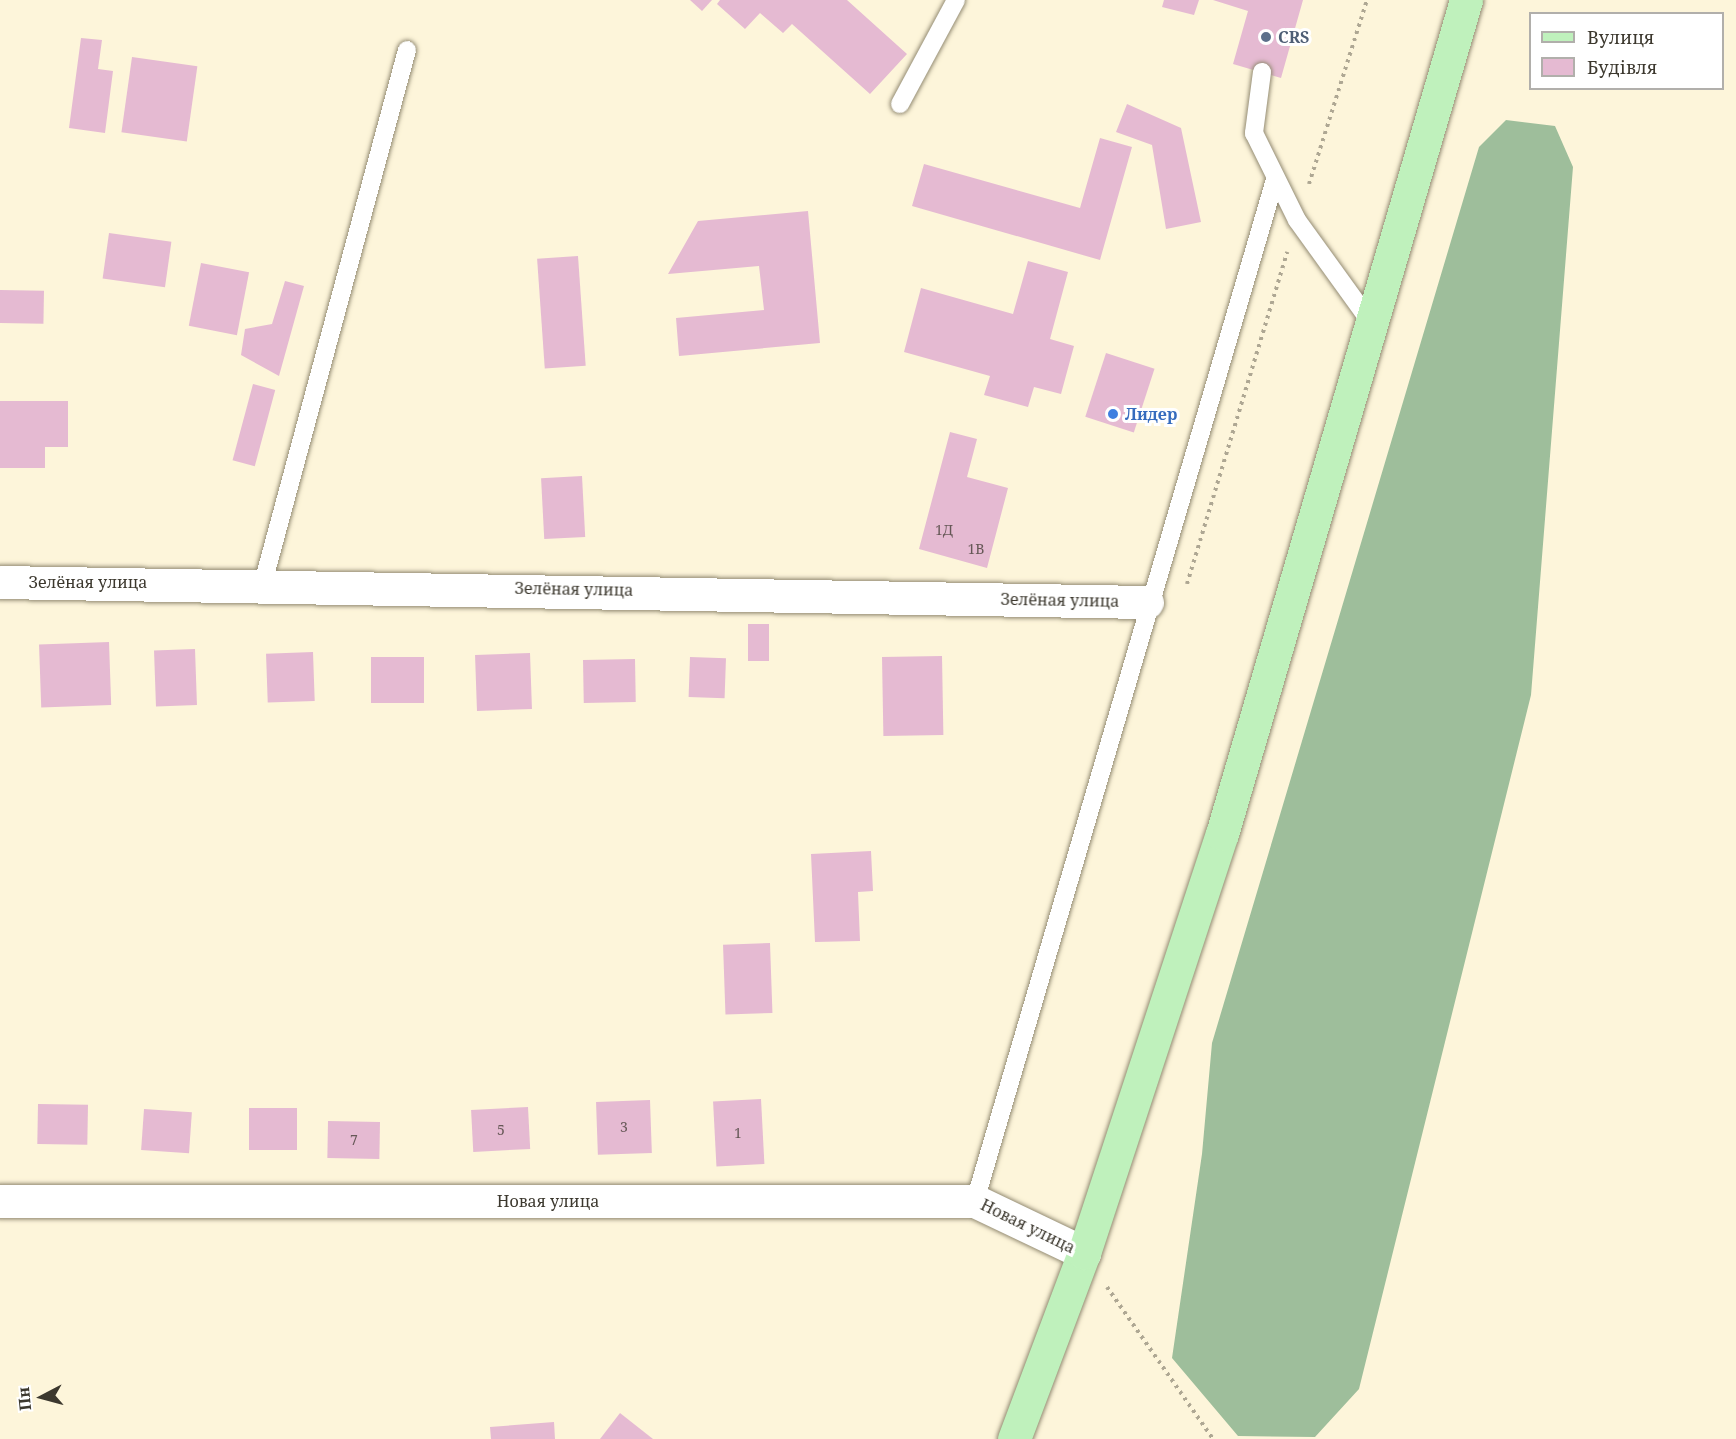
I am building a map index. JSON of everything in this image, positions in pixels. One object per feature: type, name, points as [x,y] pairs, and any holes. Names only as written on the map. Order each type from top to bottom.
[{"type":"main road","points":[[1014,1439],[1084,1253],[1222,834],[1466,0]]},
{"type":"street","name":"Зелёная улица","points":[[0,582],[263,583],[1148,602]]},
{"type":"street","name":"Новая улица","points":[[0,1201],[975,1201],[1084,1253]]},
{"type":"lane","points":[[900,104],[956,0]]},
{"type":"lane","points":[[263,583],[407,50]]},
{"type":"lane","points":[[1262,72],[1254,133],[1275,180],[1372,324]]},
{"type":"lane","points":[[975,1201],[1148,602],[1275,180]]},
{"type":"path","points":[[1307,191],[1367,0]]},
{"type":"path","points":[[1084,1253],[1213,1439]]},
{"type":"green space","points":[[1506,120],[1555,126],[1573,167],[1531,695],[1359,1389],[1315,1437],[1238,1436],[1172,1358],[1202,1154],[1212,1043],[1479,147]]},
{"type":"building","points":[[690,0],[712,0],[702,11]]},
{"type":"building","points":[[720,0],[847,0],[907,54],[870,94],[792,24],[783,33],[760,13],[745,29],[717,4]]},
{"type":"building","points":[[1164,0],[1199,0],[1194,15],[1162,7]]},
{"type":"building","name":"CRS","points":[[1213,0],[1303,0],[1281,78],[1233,64],[1248,11]]},
{"type":"building","points":[[81,38],[102,40],[98,69],[113,71],[105,133],[69,128]]},
{"type":"building","points":[[132,57],[197,66],[187,141],[121,132]]},
{"type":"building","points":[[1127,104],[1181,128],[1201,222],[1166,229],[1152,145],[1116,132]]},
{"type":"building","points":[[1100,138],[1132,147],[1100,260],[912,206],[924,164],[1080,208]]},
{"type":"building","points":[[808,211],[820,343],[679,356],[676,318],[764,310],[759,266],[668,274],[698,221]]},
{"type":"building","points":[[109,233],[171,242],[165,287],[103,279]]},
{"type":"building","points":[[578,256],[586,366],[545,369],[537,259]]},
{"type":"building","points":[[1028,261],[1068,272],[1050,339],[1074,346],[1061,394],[1034,387],[1028,407],[984,395],[990,376],[904,352],[921,288],[1013,314]]},
{"type":"building","points":[[201,263],[249,272],[237,335],[189,326]]},
{"type":"building","points":[[285,281],[304,286],[279,376],[241,355],[245,329],[272,324]]},
{"type":"building","points":[[0,290],[44,291],[43,324],[0,323]]},
{"type":"building","points":[[1106,353],[1155,369],[1134,432],[1085,417]]},
{"type":"building","points":[[253,384],[275,390],[255,466],[233,460]]},
{"type":"building","points":[[0,401],[68,401],[68,447],[45,447],[45,468],[0,468]]},
{"type":"building","points":[[950,432],[977,439],[967,477],[1008,488],[987,568],[919,549]]},
{"type":"building","points":[[582,476],[585,537],[544,539],[541,478]]},
{"type":"building","points":[[748,624],[769,624],[769,661],[748,661]]},
{"type":"building","points":[[109,642],[111,705],[41,707],[39,644]]},
{"type":"building","points":[[195,649],[197,705],[156,706],[154,650]]},
{"type":"building","points":[[313,652],[315,701],[268,703],[266,654]]},
{"type":"building","points":[[530,653],[532,709],[477,711],[475,655]]},
{"type":"building","points":[[942,656],[943,735],[883,736],[882,657]]},
{"type":"building","points":[[371,657],[424,657],[424,703],[371,703]]},
{"type":"building","points":[[690,657],[726,658],[725,698],[689,697]]},
{"type":"building","points":[[635,659],[636,702],[584,703],[583,660]]},
{"type":"building","points":[[871,851],[873,891],[858,892],[860,941],[815,942],[811,854]]},
{"type":"building","points":[[770,943],[772,1013],[725,1015],[723,945]]},
{"type":"building","points":[[761,1099],[764,1164],[716,1166],[713,1102]]},
{"type":"building","points":[[650,1100],[652,1153],[598,1155],[596,1102]]},
{"type":"building","points":[[38,1104],[88,1105],[87,1145],[37,1144]]},
{"type":"building","points":[[528,1107],[530,1149],[473,1152],[471,1110]]},
{"type":"building","points":[[249,1108],[297,1108],[297,1150],[249,1150]]},
{"type":"building","points":[[144,1109],[192,1112],[189,1153],[141,1150]]},
{"type":"building","points":[[328,1121],[380,1122],[379,1159],[327,1158]]},
{"type":"building","points":[[620,1413],[653,1439],[600,1439]]},
{"type":"building","points":[[554,1422],[555,1439],[491,1439],[490,1427]]},
{"type":"place","name":"CRS","points":[[1266,37]]},
{"type":"place","name":"Лидер","points":[[1113,414]]}]
